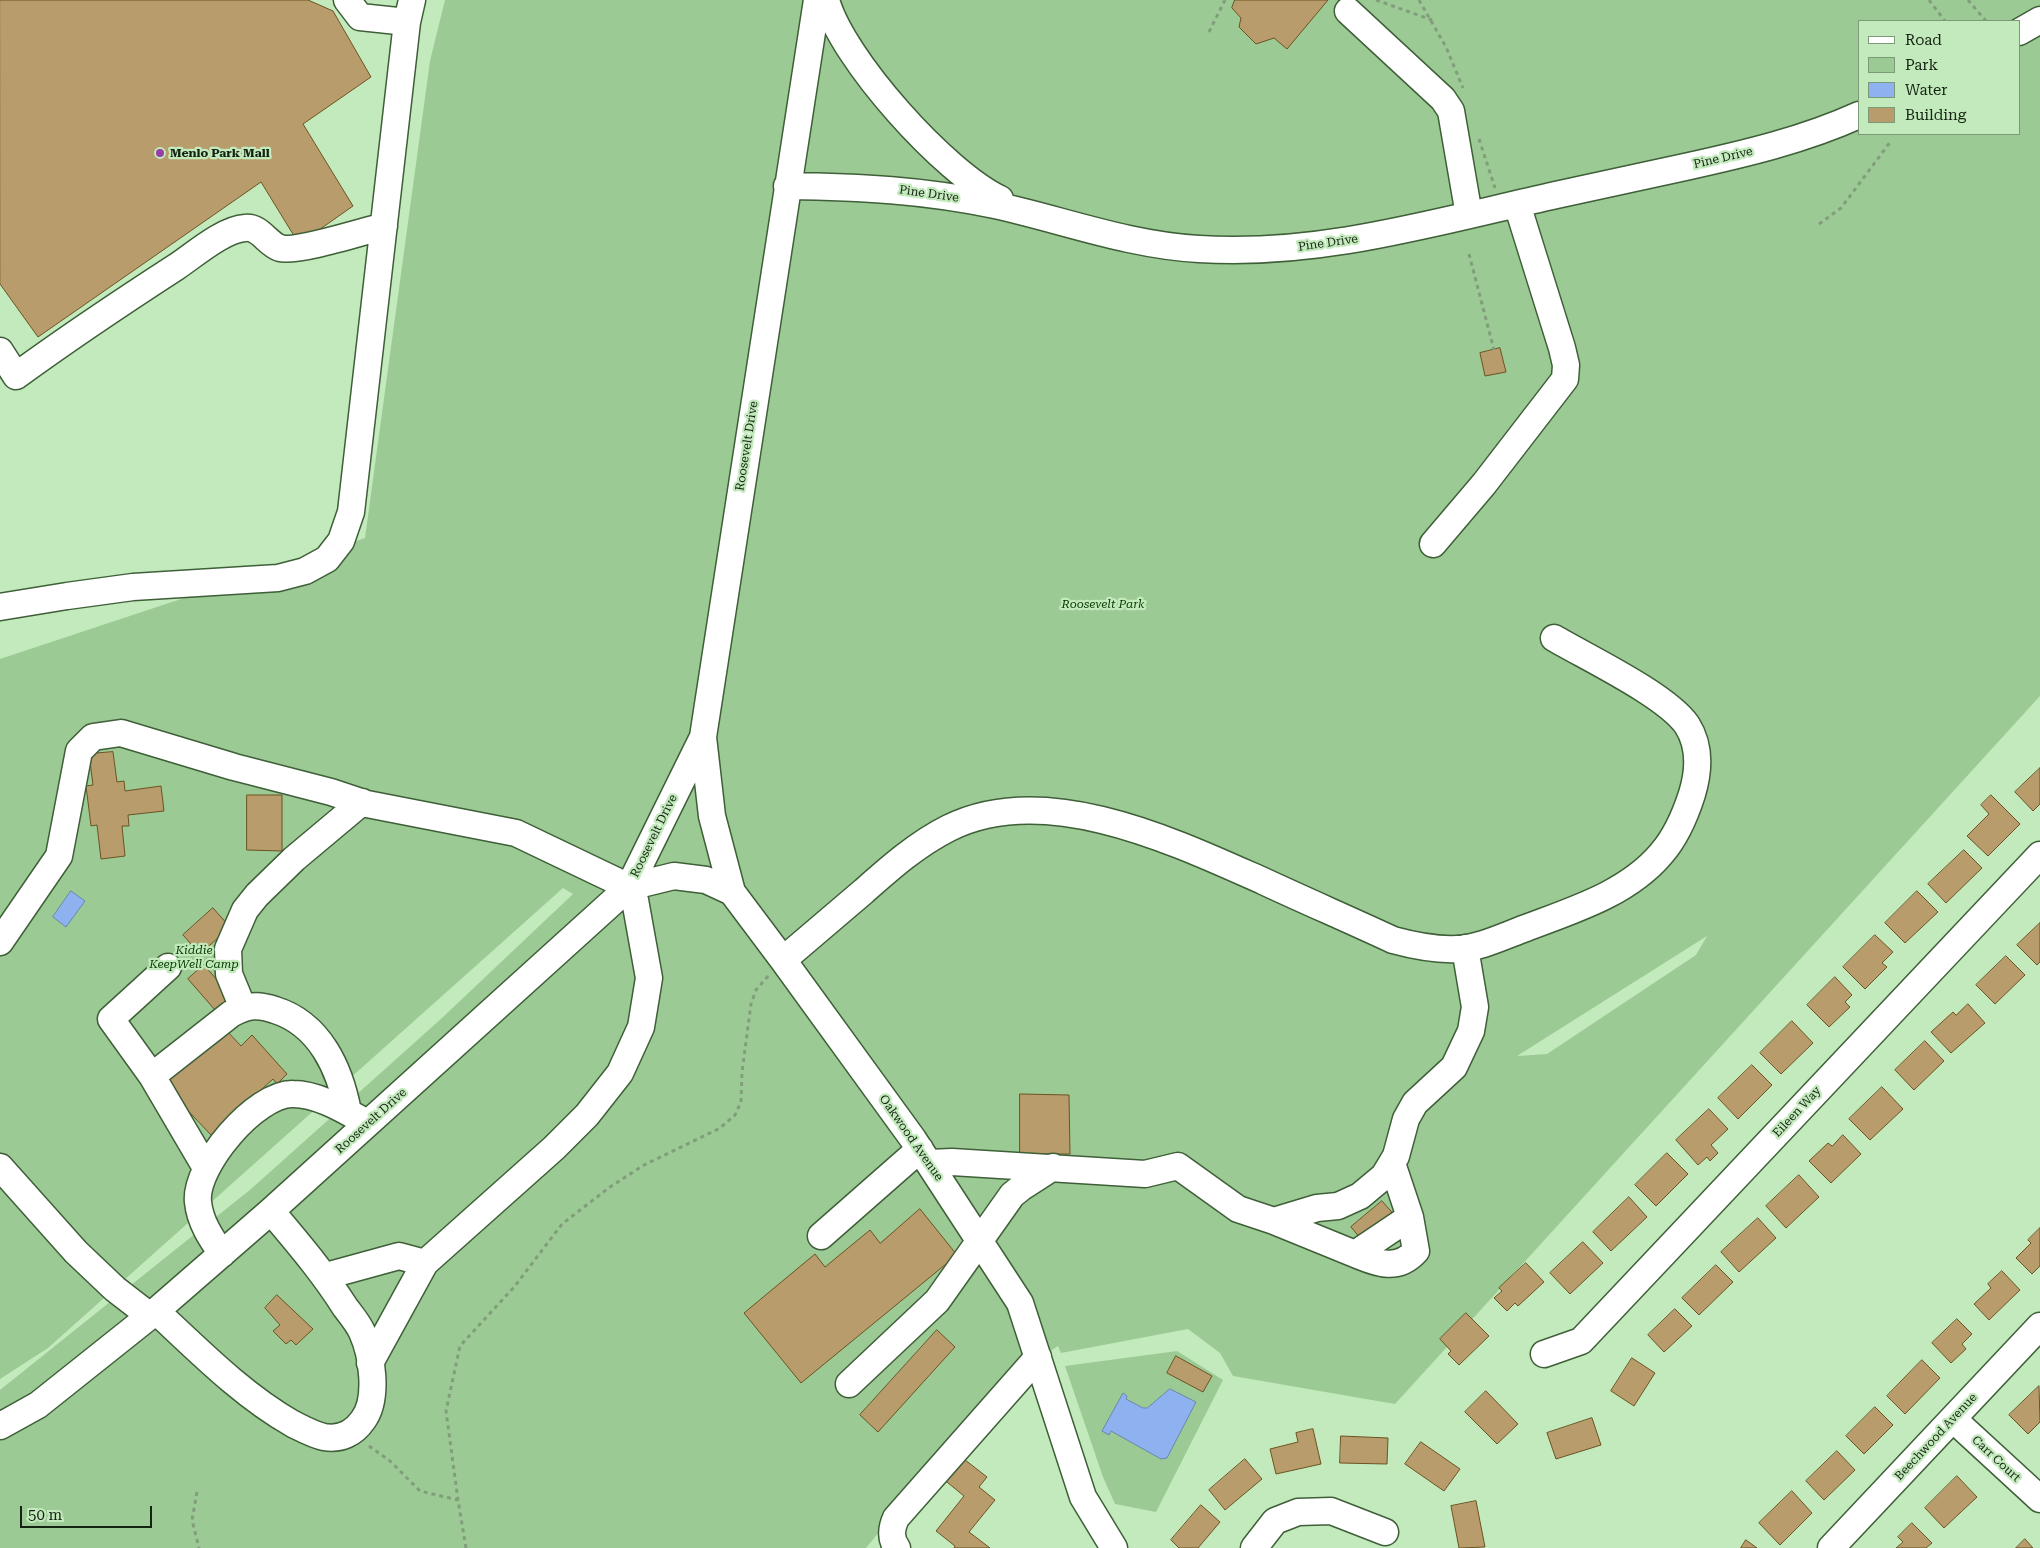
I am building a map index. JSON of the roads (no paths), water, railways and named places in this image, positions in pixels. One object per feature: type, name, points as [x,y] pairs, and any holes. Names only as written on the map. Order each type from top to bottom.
[{"type":"street","points":[[0,608],[133,587],[278,578],[305,571],[327,559],[341,541],[350,512],[410,11],[360,17],[347,0]]},
{"type":"street","name":"Roosevelt Drive","points":[[0,1426],[38,1405],[153,1313],[222,1254],[272,1211],[357,1118],[629,887],[703,737],[787,186],[818,0]]},
{"type":"street","points":[[826,0],[833,20],[867,72],[916,130],[966,179],[988,193],[1030,214]]},
{"type":"street","points":[[1348,11],[1442,98],[1451,111],[1469,215]]},
{"type":"street","points":[[2020,31],[2040,20]]},
{"type":"street","name":"Pine Drive","points":[[787,186],[869,187],[956,198],[1030,214],[1116,237],[1158,245],[1200,250],[1282,248],[1364,238],[1768,147],[1807,135],[1858,115]]},
{"type":"street","points":[[1433,544],[1484,484],[1565,379],[1566,365],[1562,348],[1517,204]]},
{"type":"street","points":[[0,351],[16,376],[215,240],[246,227],[255,229],[266,240],[280,249],[297,248],[384,226]]},
{"type":"street","points":[[776,968],[893,866],[920,845],[949,828],[980,816],[1008,811],[1049,812],[1082,816],[1136,829],[1189,848],[1394,940],[1424,948],[1465,948],[1489,942],[1585,905],[1617,889],[1640,874],[1661,855],[1677,832],[1696,781],[1698,759],[1696,743],[1686,725],[1675,712],[1648,692],[1554,638]]},
{"type":"street","points":[[0,942],[59,856],[79,751],[93,737],[121,733],[234,768],[331,792],[362,802],[516,833],[629,887],[680,876],[706,880],[732,892]]},
{"type":"street","name":"Oakwood Avenue","points":[[703,737],[712,816],[732,892],[776,968],[924,1156],[1020,1303],[1083,1497],[1114,1548]]},
{"type":"street","points":[[243,1008],[229,974],[228,949],[245,910],[257,895],[294,859],[362,802]]},
{"type":"street","name":"Eileen Way","points":[[1544,1354],[1580,1341],[2040,855]]},
{"type":"street","points":[[370,1363],[425,1263],[554,1148],[587,1115],[620,1074],[641,1027],[648,978],[635,900],[629,887]]},
{"type":"street","points":[[1274,1221],[1317,1208],[1338,1206],[1360,1196],[1384,1176],[1396,1156],[1406,1119],[1415,1102],[1454,1067],[1471,1031],[1475,1007],[1465,948]]},
{"type":"street","points":[[168,967],[111,1019],[152,1076],[206,1168]]},
{"type":"street","points":[[152,1076],[231,1014],[243,1008],[261,1006],[282,1012],[301,1022],[325,1048],[336,1068],[344,1094],[357,1118]]},
{"type":"street","points":[[222,1254],[208,1234],[201,1217],[198,1202],[199,1186],[206,1168],[222,1144],[244,1121],[263,1105],[278,1097],[292,1094],[309,1096],[357,1118]]},
{"type":"street","points":[[821,1236],[924,1156],[952,1162],[1144,1174],[1178,1166],[1238,1209],[1274,1221],[1355,1254],[1410,1217],[1392,1163]]},
{"type":"street","points":[[0,1167],[76,1252],[115,1289],[153,1313],[227,1376],[277,1414],[304,1430],[323,1437],[338,1438],[350,1434],[370,1409],[373,1374],[362,1333],[326,1276],[272,1211]]},
{"type":"street","points":[[849,1384],[937,1301],[1012,1195],[1053,1168]]},
{"type":"street","points":[[326,1276],[399,1256],[425,1263]]},
{"type":"street","name":"Beechwood Avenue","points":[[1831,1548],[2040,1326]]},
{"type":"street","points":[[897,1548],[893,1541],[892,1529],[896,1518],[1038,1357]]},
{"type":"street","name":"Carr Court","points":[[1953,1418],[2040,1500]]},
{"type":"street","points":[[1254,1548],[1275,1521],[1298,1512],[1332,1511],[1385,1532]]},
{"type":"water","points":[[71,891],[85,901],[66,927],[53,917]]},
{"type":"water","points":[[1170,1389],[1196,1402],[1167,1458],[1161,1459],[1111,1431],[1109,1435],[1102,1431],[1123,1393],[1127,1396],[1126,1399],[1143,1408],[1147,1408]]},
{"type":"place","name":"Menlo Park Mall","points":[[160,153]]},
{"type":"park label","name":"Roosevelt Park","points":[[1103,604]]},
{"type":"park label","name":"Kiddie KeepWell Camp","points":[[194,957]]}]
